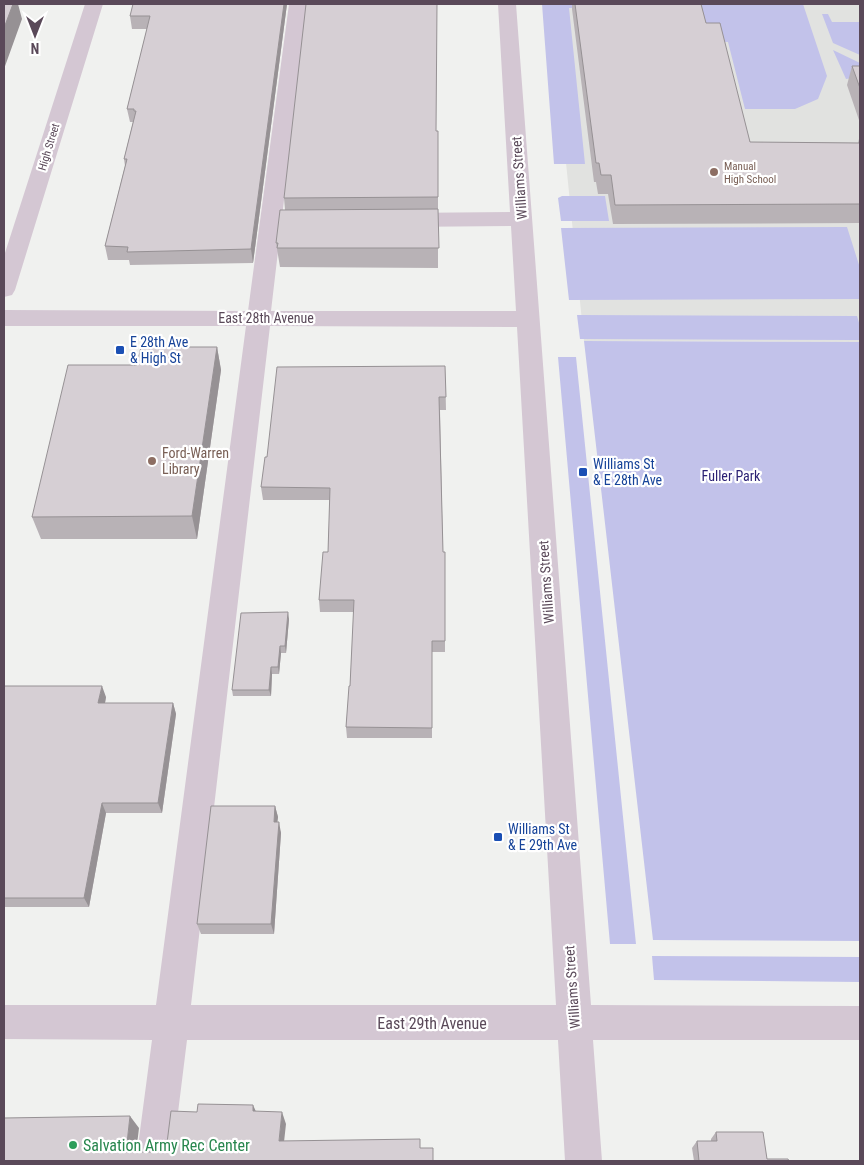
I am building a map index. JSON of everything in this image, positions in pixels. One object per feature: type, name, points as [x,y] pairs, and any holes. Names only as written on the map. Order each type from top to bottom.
[{"type":"street","name":"High Street","points":[[4,290],[94,4]]},
{"type":"street","points":[[154,1161],[259,318],[281,220],[298,4]]},
{"type":"street","name":"Williams Street","points":[[506,4],[529,319],[584,1161]]},
{"type":"street","points":[[381,220],[522,219]]},
{"type":"street","name":"East 28th Avenue","points":[[4,318],[529,319]]},
{"type":"street","name":"East 29th Avenue","points":[[4,1022],[860,1023]]},
{"type":"shaded area","name":"Manual High School","points":[[550,4],[860,4],[860,342],[584,341]]},
{"type":"green space","points":[[542,4],[579,4],[579,8],[569,8],[585,164],[554,164]]},
{"type":"green space","points":[[697,4],[803,4],[827,76],[818,99],[795,109],[745,109],[728,42],[706,41]]},
{"type":"green space","points":[[822,14],[828,14],[832,22],[860,22],[860,55],[833,43]]},
{"type":"green space","points":[[833,50],[860,63],[860,77],[846,79]]},
{"type":"green space","points":[[562,196],[605,196],[609,221],[561,221],[558,198]]},
{"type":"green space","points":[[847,227],[860,268],[860,299],[569,300],[561,228]]},
{"type":"green space","points":[[577,315],[857,316],[860,326],[860,340],[580,339]]},
{"type":"green space","name":"Fuller Park","points":[[584,341],[860,342],[860,941],[653,940]]},
{"type":"green space","points":[[558,357],[576,357],[636,944],[610,944]]},
{"type":"green space","points":[[652,956],[860,957],[860,982],[654,980]]},
{"type":"building","points":[[4,4],[13,4],[4,28]]},
{"type":"building","points":[[133,4],[284,4],[251,249],[127,252],[128,247],[105,246],[127,159],[124,159],[136,111],[134,109],[127,109],[150,16],[130,16]]},
{"type":"building","points":[[306,4],[437,4],[436,131],[438,131],[438,197],[284,198]]},
{"type":"building","points":[[575,4],[701,4],[706,23],[720,23],[750,142],[860,143],[860,204],[615,205],[611,175],[601,175],[599,163],[596,163]]},
{"type":"building","points":[[852,66],[860,66],[860,88]]},
{"type":"building","points":[[438,209],[439,248],[277,248],[280,210]]},
{"type":"building","name":"Ford-Warren Library","points":[[141,347],[217,347],[192,516],[32,517],[68,365],[137,365]]},
{"type":"building","points":[[445,366],[446,397],[439,397],[443,552],[445,552],[445,641],[432,641],[432,728],[346,727],[354,600],[319,600],[323,552],[328,552],[330,488],[261,487],[265,457],[267,457],[277,367]]},
{"type":"building","points":[[288,612],[285,646],[280,646],[278,667],[271,667],[269,690],[232,690],[241,613]]},
{"type":"building","points":[[4,686],[102,686],[98,703],[173,703],[158,803],[102,803],[84,898],[4,898]]},
{"type":"building","points":[[211,806],[275,806],[274,822],[279,822],[271,924],[197,924]]},
{"type":"building","points":[[198,1104],[253,1105],[253,1111],[282,1112],[279,1141],[420,1139],[420,1148],[433,1148],[433,1161],[4,1161],[4,1118],[130,1116],[126,1152],[164,1152],[166,1151],[171,1111],[197,1112]]},
{"type":"building","points":[[716,1132],[763,1132],[767,1159],[788,1159],[789,1161],[699,1161],[697,1141],[717,1141]]},
{"type":"place","name":"Manual High School","points":[[714,172]]},
{"type":"place","name":"E 28th Ave & High St","points":[[120,350]]},
{"type":"place","name":"Ford-Warren Library","points":[[152,461]]},
{"type":"place","name":"Williams St & E 28th Ave","points":[[583,472]]},
{"type":"place","name":"Williams St & E 29th Ave","points":[[498,837]]},
{"type":"place","name":"Salvation Army Rec Center","points":[[73,1145]]}]
